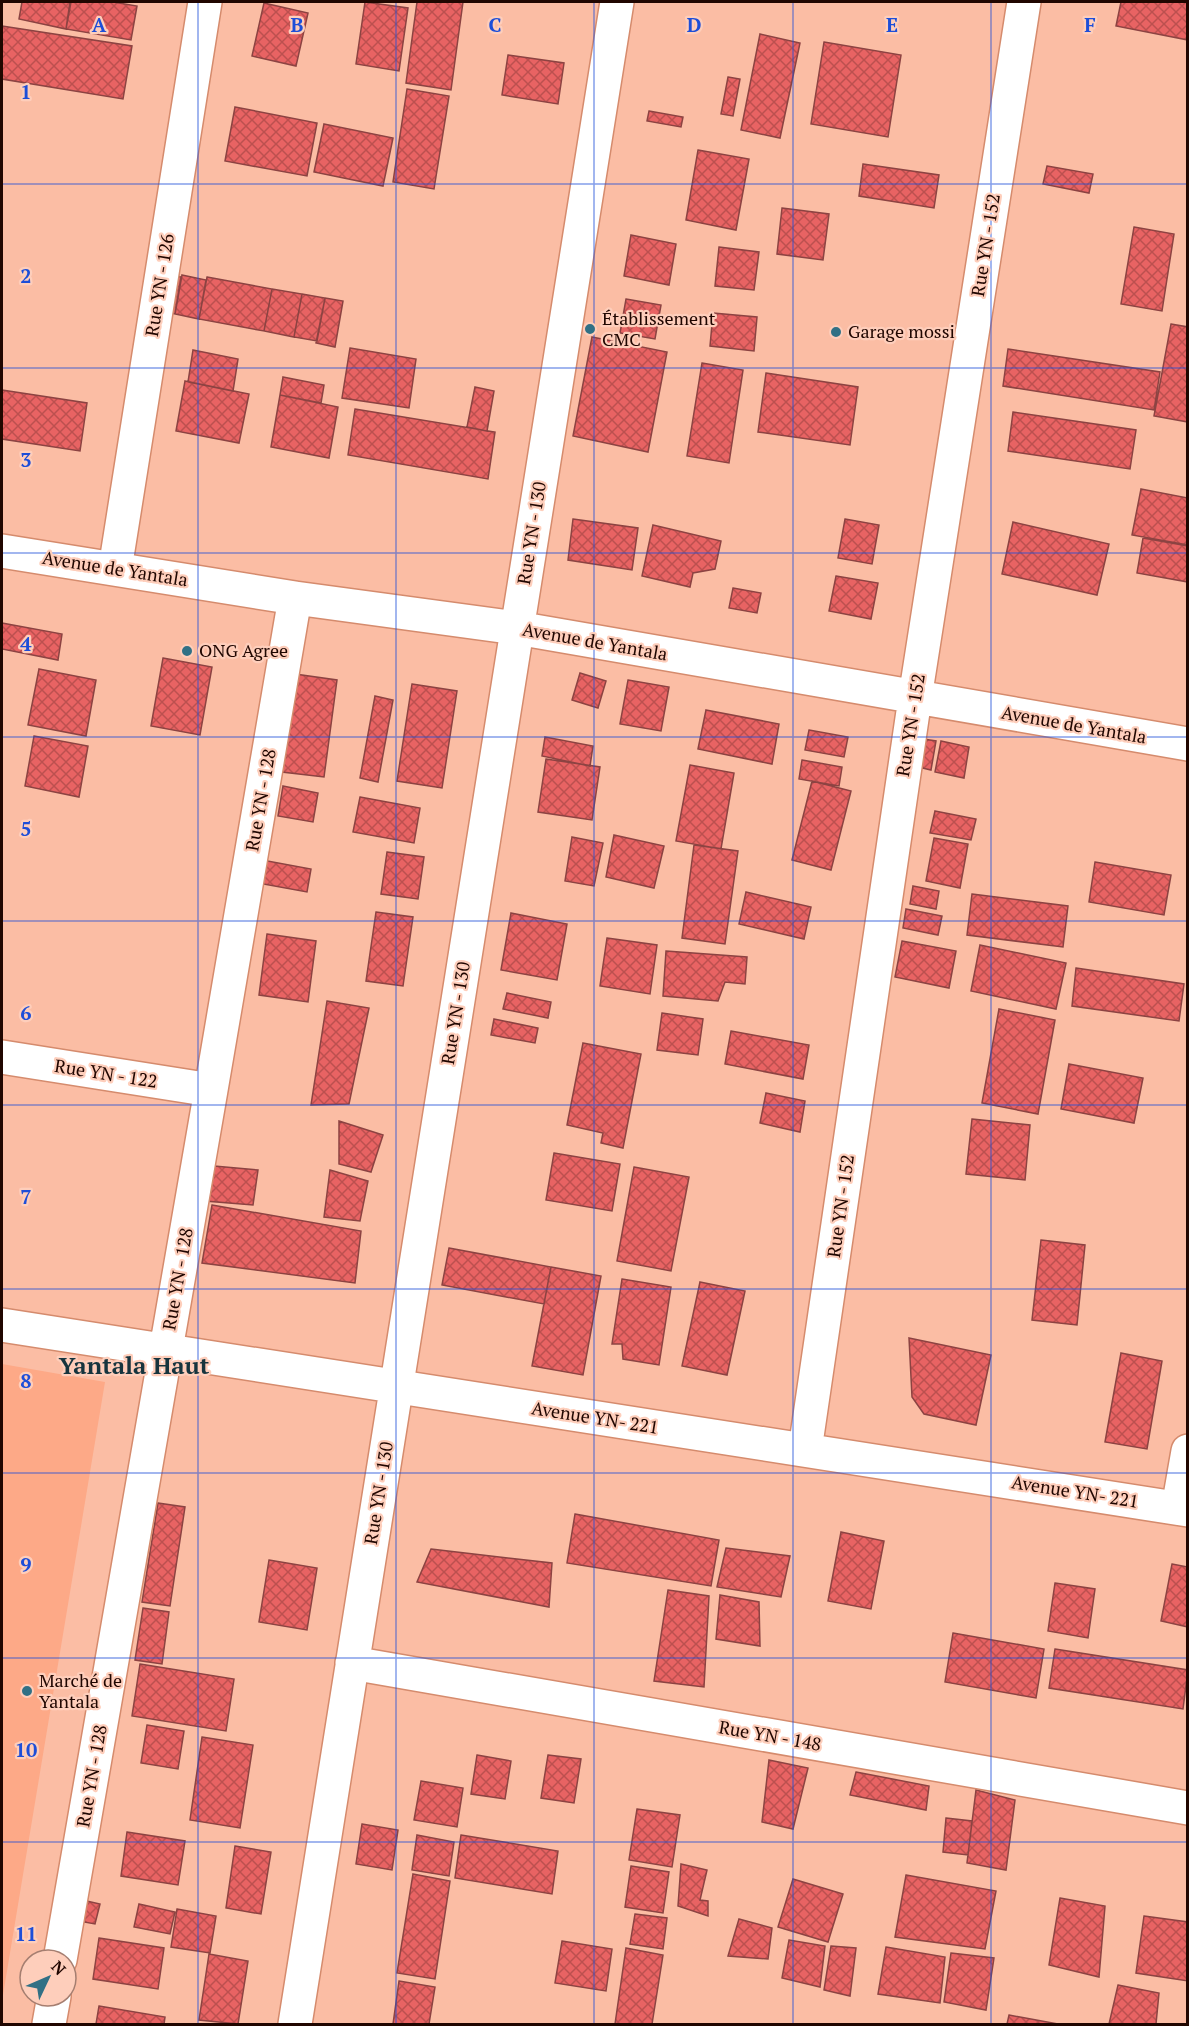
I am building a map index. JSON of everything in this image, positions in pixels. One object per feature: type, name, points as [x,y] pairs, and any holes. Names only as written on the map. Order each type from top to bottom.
[{"type":"street","name":"Rue YN - 126","points":[[115,569],[206,2]]},
{"type":"street","name":"Rue YN - 130","points":[[295,2025],[617,2]]},
{"type":"street","name":"Rue YN - 152","points":[[805,1450],[915,698],[1024,2]]},
{"type":"street","name":"Avenue de Yantala","points":[[2,551],[295,598],[517,628],[1188,744]]},
{"type":"street","name":"Rue YN - 128","points":[[62,1948],[212,1090],[295,598]]},
{"type":"street","name":"Rue YN - 122","points":[[2,1057],[212,1090]]},
{"type":"street","name":"Avenue YN- 221","points":[[2,1326],[1183,1509]]},
{"type":"street","points":[[1183,1509],[1188,1451]]},
{"type":"street","name":"Rue YN - 148","points":[[352,1664],[1188,1808]]},
{"type":"street","points":[[49,2025],[52,2008]]},
{"type":"shaded area","name":"Marché de Yantala","points":[[2,1364],[105,1382],[2,2001]]},
{"type":"building","points":[[22,2],[71,2],[66,29],[19,19]]},
{"type":"building","points":[[70,2],[113,2],[137,6],[131,40],[66,29]]},
{"type":"building","points":[[365,2],[408,8],[399,71],[356,64]]},
{"type":"building","points":[[417,2],[463,2],[451,90],[406,83]]},
{"type":"building","points":[[1121,2],[1188,2],[1188,40],[1116,26]]},
{"type":"building","points":[[264,3],[308,13],[296,66],[252,56]]},
{"type":"building","points":[[2,26],[132,46],[123,99],[2,79]]},
{"type":"building","points":[[760,34],[800,43],[780,138],[741,130]]},
{"type":"building","points":[[824,42],[901,55],[888,137],[811,124]]},
{"type":"building","points":[[508,55],[564,63],[558,104],[502,95]]},
{"type":"building","points":[[728,77],[740,79],[733,116],[721,114]]},
{"type":"building","points":[[407,89],[449,96],[434,189],[393,182]]},
{"type":"building","points":[[235,107],[317,123],[307,176],[225,161]]},
{"type":"building","points":[[649,111],[683,117],[681,127],[647,121]]},
{"type":"building","points":[[324,124],[393,138],[383,186],[314,172]]},
{"type":"building","points":[[698,150],[749,159],[736,230],[686,220]]},
{"type":"building","points":[[863,164],[939,175],[934,208],[859,196]]},
{"type":"building","points":[[1047,166],[1093,174],[1089,193],[1043,184]]},
{"type":"building","points":[[782,208],[829,214],[823,260],[777,254]]},
{"type":"building","points":[[1134,227],[1174,234],[1162,311],[1121,304]]},
{"type":"building","points":[[631,235],[676,244],[669,285],[624,276]]},
{"type":"building","points":[[719,247],[759,252],[754,290],[715,286]]},
{"type":"building","points":[[165,273],[181,277],[175,314],[158,311]]},
{"type":"building","points":[[182,275],[206,280],[199,319],[175,314]]},
{"type":"building","points":[[207,277],[272,289],[264,331],[199,319]]},
{"type":"building","points":[[272,289],[302,294],[294,337],[264,331]]},
{"type":"building","points":[[302,294],[325,298],[317,341],[294,337]]},
{"type":"building","points":[[325,298],[343,301],[335,347],[316,343]]},
{"type":"building","points":[[626,299],[661,305],[655,339],[620,333]]},
{"type":"building","points":[[713,313],[757,317],[754,351],[710,346]]},
{"type":"building","points":[[1171,324],[1188,327],[1188,422],[1154,416]]},
{"type":"building","points":[[592,337],[667,352],[648,452],[573,436]]},
{"type":"building","points":[[350,348],[416,359],[409,408],[342,398]]},
{"type":"building","points":[[1008,349],[1160,372],[1154,410],[1003,386]]},
{"type":"building","points":[[193,350],[238,359],[233,391],[188,382]]},
{"type":"building","points":[[702,363],[743,370],[729,463],[687,456]]},
{"type":"building","points":[[766,373],[858,387],[850,445],[758,432]]},
{"type":"building","points":[[283,377],[324,385],[321,403],[280,395]]},
{"type":"building","points":[[185,381],[249,394],[239,443],[176,431]]},
{"type":"building","points":[[475,387],[494,391],[487,431],[467,427]]},
{"type":"building","points":[[2,390],[87,403],[80,451],[2,439]]},
{"type":"building","points":[[280,395],[338,407],[329,458],[271,447]]},
{"type":"building","points":[[355,409],[495,432],[488,479],[348,455]]},
{"type":"building","points":[[1013,412],[1136,430],[1130,469],[1008,451]]},
{"type":"building","points":[[1141,489],[1188,498],[1188,545],[1132,535]]},
{"type":"building","points":[[573,519],[638,528],[632,570],[568,560]]},
{"type":"building","points":[[845,519],[879,525],[872,564],[838,558]]},
{"type":"building","points":[[1013,522],[1109,544],[1097,595],[1002,574]]},
{"type":"building","points":[[653,525],[721,541],[715,569],[693,573],[690,587],[642,576]]},
{"type":"building","points":[[1143,538],[1188,546],[1188,582],[1137,573]]},
{"type":"building","points":[[836,576],[878,583],[871,619],[829,611]]},
{"type":"building","points":[[733,588],[761,593],[757,613],[729,608]]},
{"type":"building","points":[[2,623],[62,634],[58,660],[2,649]]},
{"type":"building","points":[[163,658],[212,667],[200,735],[151,726]]},
{"type":"building","points":[[39,669],[96,680],[86,736],[28,725]]},
{"type":"building","points":[[580,673],[606,681],[598,708],[572,700]]},
{"type":"building","points":[[295,674],[337,680],[324,777],[282,772]]},
{"type":"building","points":[[628,680],[669,687],[661,731],[620,724]]},
{"type":"building","points":[[412,684],[457,691],[442,788],[397,781]]},
{"type":"building","points":[[375,696],[393,700],[378,782],[360,778]]},
{"type":"building","points":[[706,710],[779,724],[772,764],[698,749]]},
{"type":"building","points":[[809,730],[848,737],[844,757],[805,750]]},
{"type":"building","points":[[34,736],[88,746],[79,797],[25,786]]},
{"type":"building","points":[[545,737],[593,746],[590,766],[542,756]]},
{"type":"building","points":[[923,739],[936,741],[931,770],[918,767]]},
{"type":"building","points":[[941,741],[969,747],[964,778],[935,772]]},
{"type":"building","points":[[546,759],[600,767],[592,820],[538,812]]},
{"type":"building","points":[[802,760],[842,767],[839,786],[799,779]]},
{"type":"building","points":[[690,765],[734,773],[721,849],[676,841]]},
{"type":"building","points":[[812,781],[851,791],[831,870],[792,860]]},
{"type":"building","points":[[283,786],[318,793],[313,822],[278,816]]},
{"type":"building","points":[[360,797],[420,808],[414,843],[353,832]]},
{"type":"building","points":[[935,811],[976,819],[971,840],[930,833]]},
{"type":"building","points":[[614,835],[664,846],[654,888],[606,877]]},
{"type":"building","points":[[572,837],[603,843],[594,886],[565,881]]},
{"type":"building","points":[[934,838],[968,844],[960,888],[926,881]]},
{"type":"building","points":[[694,845],[738,851],[725,944],[682,938]]},
{"type":"building","points":[[387,852],[424,857],[418,899],[381,894]]},
{"type":"building","points":[[251,858],[311,869],[307,892],[247,881]]},
{"type":"building","points":[[1095,862],[1171,875],[1164,915],[1089,902]]},
{"type":"building","points":[[913,886],[939,891],[936,909],[910,904]]},
{"type":"building","points":[[746,892],[811,907],[804,939],[739,924]]},
{"type":"building","points":[[972,894],[1068,906],[1063,947],[967,935]]},
{"type":"building","points":[[906,909],[942,916],[938,935],[903,928]]},
{"type":"building","points":[[376,912],[413,917],[403,986],[366,981]]},
{"type":"building","points":[[511,913],[567,924],[557,980],[501,970]]},
{"type":"building","points":[[267,934],[316,941],[308,1002],[259,995]]},
{"type":"building","points":[[607,938],[657,945],[650,994],[600,986]]},
{"type":"building","points":[[902,941],[956,951],[949,988],[895,977]]},
{"type":"building","points":[[980,945],[1066,963],[1056,1009],[971,991]]},
{"type":"building","points":[[666,951],[747,957],[745,984],[725,982],[718,1001],[663,996]]},
{"type":"building","points":[[1076,968],[1184,984],[1179,1021],[1072,1006]]},
{"type":"building","points":[[507,993],[551,1002],[548,1018],[503,1009]]},
{"type":"building","points":[[327,1001],[369,1008],[349,1104],[311,1105]]},
{"type":"building","points":[[999,1009],[1055,1020],[1038,1114],[982,1103]]},
{"type":"building","points":[[662,1013],[703,1019],[698,1055],[657,1050]]},
{"type":"building","points":[[494,1019],[538,1028],[535,1043],[491,1035]]},
{"type":"building","points":[[731,1031],[809,1045],[803,1079],[725,1064]]},
{"type":"building","points":[[583,1043],[641,1054],[623,1148],[601,1143],[603,1133],[567,1125]]},
{"type":"building","points":[[1069,1064],[1143,1078],[1134,1123],[1061,1109]]},
{"type":"building","points":[[766,1093],[805,1101],[800,1132],[760,1123]]},
{"type":"building","points":[[972,1119],[1030,1125],[1025,1180],[966,1174]]},
{"type":"building","points":[[339,1121],[383,1135],[371,1172],[339,1164]]},
{"type":"building","points":[[554,1153],[620,1164],[612,1211],[546,1200]]},
{"type":"building","points":[[214,1166],[258,1170],[253,1205],[205,1201]]},
{"type":"building","points":[[634,1167],[689,1177],[671,1271],[617,1261]]},
{"type":"building","points":[[330,1170],[368,1181],[360,1221],[324,1217]]},
{"type":"building","points":[[212,1205],[361,1231],[355,1283],[202,1263]]},
{"type":"building","points":[[1041,1240],[1085,1245],[1077,1325],[1032,1320]]},
{"type":"building","points":[[449,1248],[551,1267],[544,1304],[442,1285]]},
{"type":"building","points":[[551,1267],[601,1276],[583,1375],[532,1366]]},
{"type":"building","points":[[622,1279],[671,1287],[659,1365],[623,1359],[622,1344],[612,1344]]},
{"type":"building","points":[[700,1282],[745,1291],[727,1375],[682,1366]]},
{"type":"building","points":[[909,1338],[991,1355],[976,1425],[924,1414],[912,1397]]},
{"type":"building","points":[[1121,1353],[1162,1361],[1147,1449],[1105,1442]]},
{"type":"building","points":[[158,1503],[185,1507],[170,1606],[142,1602]]},
{"type":"building","points":[[575,1514],[719,1540],[711,1586],[567,1563]]},
{"type":"building","points":[[841,1532],[884,1541],[871,1609],[828,1601]]},
{"type":"building","points":[[726,1548],[790,1556],[781,1597],[717,1587]]},
{"type":"building","points":[[431,1549],[552,1563],[549,1607],[417,1582]]},
{"type":"building","points":[[269,1560],[317,1568],[307,1630],[259,1622]]},
{"type":"building","points":[[1172,1564],[1188,1567],[1188,1627],[1161,1621]]},
{"type":"building","points":[[1055,1583],[1095,1589],[1088,1638],[1048,1631]]},
{"type":"building","points":[[668,1590],[709,1596],[704,1687],[654,1681]]},
{"type":"building","points":[[720,1595],[759,1602],[760,1646],[716,1639]]},
{"type":"building","points":[[143,1608],[169,1612],[162,1664],[135,1660]]},
{"type":"building","points":[[953,1633],[1044,1649],[1036,1698],[945,1682]]},
{"type":"building","points":[[1055,1649],[1188,1670],[1183,1709],[1049,1688]]},
{"type":"building","points":[[140,1664],[234,1679],[226,1731],[132,1716]]},
{"type":"building","points":[[147,1725],[184,1731],[178,1769],[141,1763]]},
{"type":"building","points":[[202,1737],[253,1745],[240,1828],[190,1820]]},
{"type":"building","points":[[477,1755],[511,1761],[505,1799],[471,1794]]},
{"type":"building","points":[[548,1755],[581,1759],[574,1803],[541,1798]]},
{"type":"building","points":[[769,1760],[808,1768],[793,1829],[762,1822]]},
{"type":"building","points":[[856,1772],[929,1786],[926,1810],[850,1795]]},
{"type":"building","points":[[421,1781],[463,1788],[457,1827],[414,1820]]},
{"type":"building","points":[[976,1790],[1015,1800],[1006,1870],[967,1863]]},
{"type":"building","points":[[637,1809],[680,1815],[672,1867],[629,1860]]},
{"type":"building","points":[[946,1818],[972,1821],[968,1855],[943,1852]]},
{"type":"building","points":[[362,1824],[398,1830],[392,1870],[356,1864]]},
{"type":"building","points":[[127,1832],[185,1841],[178,1885],[121,1876]]},
{"type":"building","points":[[417,1835],[454,1842],[449,1876],[412,1870]]},
{"type":"building","points":[[461,1835],[558,1851],[552,1894],[455,1878]]},
{"type":"building","points":[[235,1846],[271,1852],[261,1914],[226,1908]]},
{"type":"building","points":[[681,1864],[707,1870],[700,1900],[708,1901],[708,1916],[678,1906]]},
{"type":"building","points":[[631,1866],[669,1872],[663,1913],[625,1907]]},
{"type":"building","points":[[413,1874],[450,1881],[435,1979],[397,1973]]},
{"type":"building","points":[[906,1875],[996,1891],[985,1949],[895,1937]]},
{"type":"building","points":[[793,1879],[843,1894],[828,1942],[778,1927]]},
{"type":"building","points":[[1060,1898],[1105,1906],[1099,1977],[1049,1965]]},
{"type":"building","points":[[78,1899],[100,1904],[95,1924],[73,1920]]},
{"type":"building","points":[[139,1904],[175,1912],[170,1934],[134,1927]]},
{"type":"building","points":[[177,1909],[216,1916],[210,1953],[171,1947]]},
{"type":"building","points":[[635,1914],[667,1918],[663,1949],[630,1944]]},
{"type":"building","points":[[1144,1916],[1188,1922],[1188,1981],[1136,1973]]},
{"type":"building","points":[[739,1919],[772,1928],[768,1959],[728,1956]]},
{"type":"building","points":[[99,1938],[164,1948],[158,1989],[93,1979]]},
{"type":"building","points":[[789,1940],[825,1946],[820,1987],[782,1978]]},
{"type":"building","points":[[562,1941],[612,1949],[606,1991],[555,1983]]},
{"type":"building","points":[[831,1946],[856,1948],[850,1996],[824,1990]]},
{"type":"building","points":[[886,1947],[945,1957],[940,2003],[878,1994]]},
{"type":"building","points":[[626,1948],[663,1955],[652,2024],[615,2024]]},
{"type":"building","points":[[951,1953],[994,1958],[986,2010],[944,2002]]},
{"type":"building","points":[[209,1954],[248,1961],[238,2024],[199,2020]]},
{"type":"building","points":[[399,1981],[435,1987],[429,2024],[393,2024]]},
{"type":"building","points":[[1118,1985],[1159,1993],[1156,2024],[1109,2024]]},
{"type":"building","points":[[99,2006],[165,2017],[164,2024],[96,2024]]},
{"type":"building","points":[[1009,2015],[1058,2024],[1007,2024]]},
{"type":"place","name":"Établissement CMC","points":[[590,329]]},
{"type":"place","name":"Garage mossi","points":[[836,332]]},
{"type":"place","name":"ONG Agree","points":[[187,651]]},
{"type":"place","name":"Marché de Yantala","points":[[27,1691]]},
{"type":"district","name":"Yantala Haut","points":[[134,1366]]}]
